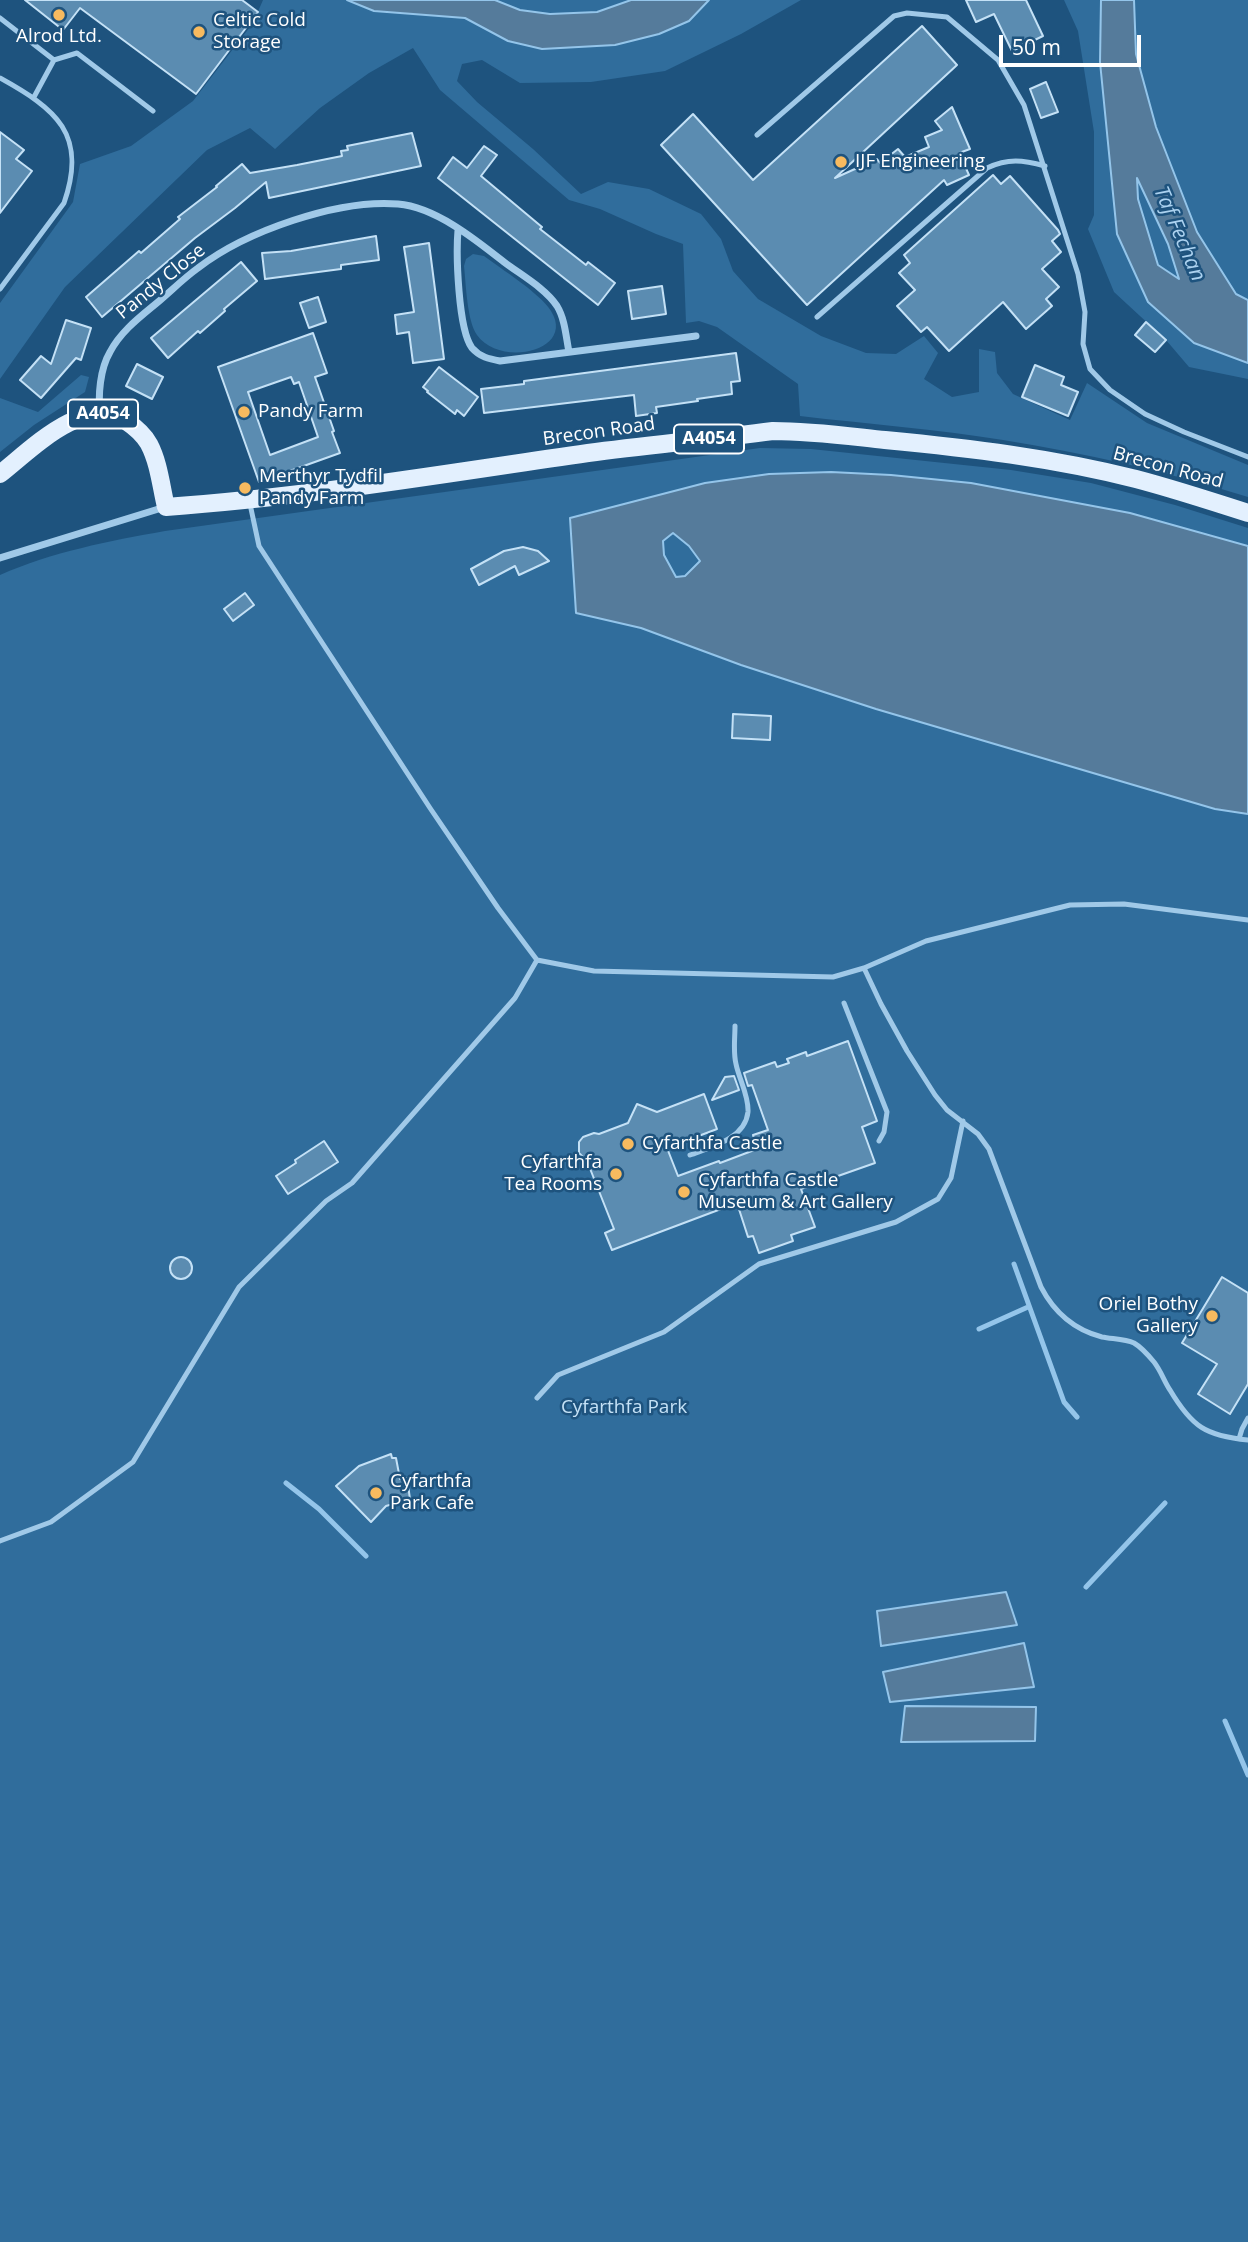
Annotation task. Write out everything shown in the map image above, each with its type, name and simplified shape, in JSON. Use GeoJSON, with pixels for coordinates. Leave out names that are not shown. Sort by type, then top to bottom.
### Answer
{"type":"FeatureCollection","features":[{"type":"Feature","properties":{"kind":"main road","name":"A4054"},"geometry":{"type":"LineString","coordinates":[[0,474],[57,428],[77,418],[114,414],[134,426],[148,442],[156,463],[166,507]]}},
{"type":"Feature","properties":{"kind":"main road","name":"Brecon Road"},"geometry":{"type":"LineString","coordinates":[[166,507],[250,501],[590,453],[774,431],[800,431],[942,445],[1067,464],[1136,479],[1248,513]]}},
{"type":"Feature","properties":{"kind":"street","name":"Pandy Close"},"geometry":{"type":"LineString","coordinates":[[101,415],[101,379],[109,353],[125,331],[200,266],[239,243],[278,226],[319,212],[364,204],[398,204],[426,210],[483,245],[547,294],[558,307],[569,352]]}},
{"type":"Feature","properties":{"kind":"street"},"geometry":{"type":"LineString","coordinates":[[458,230],[456,260],[466,336],[473,348],[485,359],[500,361],[696,336]]}},
{"type":"Feature","properties":{"kind":"street","name":"Brecon Road"},"geometry":{"type":"LineString","coordinates":[[0,558],[166,507]]}},
{"type":"Feature","properties":{"kind":"lane"},"geometry":{"type":"LineString","coordinates":[[757,135],[894,16],[907,13],[947,17],[998,60],[1024,105],[1078,274],[1085,312],[1083,344],[1090,369],[1110,390],[1145,414],[1248,457]]}},
{"type":"Feature","properties":{"kind":"lane"},"geometry":{"type":"LineString","coordinates":[[0,18],[54,60]]}},
{"type":"Feature","properties":{"kind":"lane"},"geometry":{"type":"LineString","coordinates":[[34,97],[54,60],[77,53],[153,111]]}},
{"type":"Feature","properties":{"kind":"lane"},"geometry":{"type":"LineString","coordinates":[[0,78],[34,97],[53,114],[68,134],[71,152],[69,189],[64,204],[0,289]]}},
{"type":"Feature","properties":{"kind":"lane"},"geometry":{"type":"LineString","coordinates":[[817,317],[986,168],[1001,161],[1021,160],[1045,166]]}},
{"type":"Feature","properties":{"kind":"lane"},"geometry":{"type":"LineString","coordinates":[[250,501],[260,546],[430,808],[537,960],[594,971],[833,977],[864,968],[926,941],[1070,905],[1124,904],[1248,920]]}},
{"type":"Feature","properties":{"kind":"lane"},"geometry":{"type":"LineString","coordinates":[[0,1541],[51,1522],[133,1462],[239,1287],[326,1201],[352,1183],[515,998],[537,960]]}},
{"type":"Feature","properties":{"kind":"lane"},"geometry":{"type":"LineString","coordinates":[[864,968],[881,1004],[935,1096],[947,1110],[978,1134],[989,1149],[1036,1276],[1048,1300],[1070,1323],[1104,1337],[1135,1344],[1161,1371],[1170,1390],[1193,1421],[1208,1433],[1248,1440]]}},
{"type":"Feature","properties":{"kind":"lane"},"geometry":{"type":"LineString","coordinates":[[844,1003],[887,1112],[884,1132],[879,1141]]}},
{"type":"Feature","properties":{"kind":"lane"},"geometry":{"type":"LineString","coordinates":[[690,1155],[723,1142],[740,1130],[748,1112],[735,1061],[734,1026]]}},
{"type":"Feature","properties":{"kind":"lane"},"geometry":{"type":"LineString","coordinates":[[537,1398],[558,1375],[664,1332],[759,1264],[896,1222],[938,1199],[951,1178],[963,1121]]}},
{"type":"Feature","properties":{"kind":"lane"},"geometry":{"type":"LineString","coordinates":[[1239,1439],[1248,1418]]}},
{"type":"Feature","properties":{"kind":"green space"},"geometry":{"type":"Polygon","coordinates":[[[263,0],[347,0],[374,11],[465,18],[508,41],[689,21],[709,0],[801,0],[741,34],[665,71],[591,82],[520,83],[482,60],[462,64],[457,81],[581,194],[608,182],[649,189],[701,214],[721,239],[733,271],[758,299],[821,336],[866,353],[896,354],[924,336],[938,353],[924,379],[952,397],[979,392],[979,349],[995,352],[997,373],[1013,394],[1070,420],[1087,383],[1147,423],[1248,465],[1248,497],[1157,471],[1034,445],[800,416],[798,384],[717,327],[699,321],[686,323],[683,244],[600,209],[569,200],[440,90],[413,48],[369,73],[320,108],[275,149],[250,128],[207,150],[65,287],[0,379],[0,303],[73,202],[80,164],[131,146],[193,101],[253,23],[263,0]]]}},
{"type":"Feature","properties":{"kind":"green space"},"geometry":{"type":"Polygon","coordinates":[[[495,0],[631,0],[597,12],[550,14],[520,10],[495,0]]]}},
{"type":"Feature","properties":{"kind":"green space"},"geometry":{"type":"Polygon","coordinates":[[[1064,0],[1101,0],[1100,62],[1117,234],[1194,343],[1248,363],[1248,379],[1189,367],[1166,340],[1114,292],[1088,229],[1094,215],[1094,132],[1078,31],[1064,0]]]}},
{"type":"Feature","properties":{"kind":"green space"},"geometry":{"type":"Polygon","coordinates":[[[1134,0],[1248,0],[1248,300],[1236,294],[1197,232],[1156,127],[1136,54],[1134,0]]]}},
{"type":"Feature","properties":{"kind":"green space"},"geometry":{"type":"Polygon","coordinates":[[[1137,176],[1168,244],[1180,279],[1158,265],[1138,199],[1137,176]]]}},
{"type":"Feature","properties":{"kind":"green space"},"geometry":{"type":"Polygon","coordinates":[[[473,254],[484,256],[546,304],[556,325],[553,336],[545,345],[532,350],[502,351],[488,345],[477,335],[469,312],[464,266],[466,259],[473,254]]]}},
{"type":"Feature","properties":{"kind":"green space"},"geometry":{"type":"Polygon","coordinates":[[[81,375],[89,377],[85,392],[34,425],[0,452],[0,398],[38,412],[81,375]]]}},
{"type":"Feature","properties":{"kind":"green space","name":"Cyfarthfa Park"},"geometry":{"type":"Polygon","coordinates":[[[760,448],[811,449],[1011,470],[1091,483],[1248,528],[1248,2242],[0,2242],[0,575],[60,554],[165,531],[760,448]]]}},
{"type":"Feature","properties":{"kind":"water"},"geometry":{"type":"Polygon","coordinates":[[[347,0],[495,0],[520,10],[550,14],[597,12],[631,0],[709,0],[689,21],[659,34],[615,45],[542,49],[508,41],[465,18],[374,11],[347,0]]]}},
{"type":"Feature","properties":{"kind":"water","name":"Taf Fechan"},"geometry":{"type":"Polygon","coordinates":[[[1101,0],[1134,0],[1136,54],[1156,127],[1197,232],[1236,294],[1248,300],[1248,363],[1194,343],[1148,302],[1117,234],[1100,62],[1101,0]],[[1137,178],[1138,199],[1158,265],[1179,279],[1168,244],[1137,178]]]}},
{"type":"Feature","properties":{"kind":"water"},"geometry":{"type":"Polygon","coordinates":[[[831,472],[971,483],[1130,513],[1248,546],[1248,814],[1215,809],[876,709],[741,665],[641,628],[576,613],[570,518],[705,483],[769,474],[831,472]],[[673,533],[663,541],[664,555],[676,577],[685,576],[700,561],[689,546],[673,533]]]}},
{"type":"Feature","properties":{"kind":"water"},"geometry":{"type":"Polygon","coordinates":[[[1006,1592],[1017,1625],[881,1646],[877,1611],[1006,1592]]]}},
{"type":"Feature","properties":{"kind":"water"},"geometry":{"type":"Polygon","coordinates":[[[1024,1643],[1034,1687],[890,1702],[883,1672],[1024,1643]]]}},
{"type":"Feature","properties":{"kind":"water"},"geometry":{"type":"Polygon","coordinates":[[[905,1706],[1036,1707],[1035,1741],[901,1742],[905,1706]]]}},
{"type":"Feature","properties":{"kind":"building","name":"Celtic Cold Storage"},"geometry":{"type":"Polygon","coordinates":[[[25,0],[242,0],[258,12],[196,94],[80,8],[63,30],[25,0]]]}},
{"type":"Feature","properties":{"kind":"building"},"geometry":{"type":"Polygon","coordinates":[[[966,0],[1026,0],[1043,36],[1012,51],[994,14],[976,22],[966,0]]]}},
{"type":"Feature","properties":{"kind":"building","name":"IJF Engineering"},"geometry":{"type":"Polygon","coordinates":[[[922,26],[957,65],[835,178],[877,159],[880,163],[898,149],[905,157],[929,147],[925,137],[942,130],[935,121],[952,107],[970,149],[959,153],[969,175],[947,185],[944,180],[807,305],[661,145],[693,114],[753,180],[922,26]]]}},
{"type":"Feature","properties":{"kind":"building"},"geometry":{"type":"Polygon","coordinates":[[[1046,82],[1058,112],[1041,118],[1030,89],[1046,82]]]}},
{"type":"Feature","properties":{"kind":"building"},"geometry":{"type":"Polygon","coordinates":[[[0,132],[24,150],[16,159],[32,171],[0,213],[0,132]]]}},
{"type":"Feature","properties":{"kind":"building"},"geometry":{"type":"Polygon","coordinates":[[[412,133],[421,166],[269,198],[266,182],[102,317],[86,297],[139,251],[141,253],[180,219],[178,217],[242,164],[250,173],[297,165],[342,156],[341,151],[348,150],[347,146],[412,133]]]}},
{"type":"Feature","properties":{"kind":"building"},"geometry":{"type":"Polygon","coordinates":[[[484,146],[497,155],[481,176],[542,227],[540,229],[586,265],[588,262],[615,283],[598,305],[438,178],[453,157],[467,168],[484,146]]]}},
{"type":"Feature","properties":{"kind":"building"},"geometry":{"type":"Polygon","coordinates":[[[993,175],[1001,184],[1010,176],[1058,230],[1060,234],[1052,241],[1061,252],[1042,269],[1059,287],[1046,299],[1052,306],[1026,329],[1003,302],[949,351],[927,327],[921,332],[897,306],[915,290],[899,273],[910,263],[904,255],[993,175]]]}},
{"type":"Feature","properties":{"kind":"building"},"geometry":{"type":"Polygon","coordinates":[[[376,236],[379,260],[341,265],[341,269],[265,279],[262,253],[291,251],[376,236]]]}},
{"type":"Feature","properties":{"kind":"building"},"geometry":{"type":"Polygon","coordinates":[[[429,243],[444,359],[413,363],[409,332],[397,334],[395,315],[414,312],[404,247],[429,243]]]}},
{"type":"Feature","properties":{"kind":"building"},"geometry":{"type":"Polygon","coordinates":[[[241,262],[257,281],[168,358],[151,338],[241,262]]]}},
{"type":"Feature","properties":{"kind":"building"},"geometry":{"type":"Polygon","coordinates":[[[662,286],[666,314],[632,319],[628,291],[662,286]]]}},
{"type":"Feature","properties":{"kind":"building"},"geometry":{"type":"Polygon","coordinates":[[[318,297],[326,322],[309,328],[300,303],[318,297]]]}},
{"type":"Feature","properties":{"kind":"building"},"geometry":{"type":"Polygon","coordinates":[[[66,320],[91,328],[81,360],[76,358],[41,398],[20,380],[41,356],[51,364],[66,320]]]}},
{"type":"Feature","properties":{"kind":"building"},"geometry":{"type":"Polygon","coordinates":[[[1146,322],[1166,340],[1155,352],[1135,335],[1146,322]]]}},
{"type":"Feature","properties":{"kind":"building","name":"Pandy Farm"},"geometry":{"type":"Polygon","coordinates":[[[313,333],[327,373],[315,377],[340,453],[259,482],[218,367],[313,333]],[[291,377],[248,392],[270,455],[318,437],[299,382],[294,384],[291,377]]]}},
{"type":"Feature","properties":{"kind":"building"},"geometry":{"type":"Polygon","coordinates":[[[736,353],[740,381],[731,382],[732,394],[656,407],[657,413],[636,416],[634,395],[484,413],[481,389],[736,353]]]}},
{"type":"Feature","properties":{"kind":"building"},"geometry":{"type":"Polygon","coordinates":[[[137,364],[163,377],[152,399],[126,386],[137,364]]]}},
{"type":"Feature","properties":{"kind":"building"},"geometry":{"type":"Polygon","coordinates":[[[1035,365],[1064,377],[1061,385],[1078,392],[1068,416],[1022,397],[1035,365]]]}},
{"type":"Feature","properties":{"kind":"building"},"geometry":{"type":"Polygon","coordinates":[[[439,367],[478,397],[464,416],[457,410],[455,414],[423,387],[439,367]]]}},
{"type":"Feature","properties":{"kind":"building"},"geometry":{"type":"Polygon","coordinates":[[[523,547],[538,551],[549,561],[519,575],[515,566],[479,585],[471,569],[504,551],[523,547]]]}},
{"type":"Feature","properties":{"kind":"building"},"geometry":{"type":"Polygon","coordinates":[[[245,593],[254,605],[233,621],[224,609],[245,593]]]}},
{"type":"Feature","properties":{"kind":"building"},"geometry":{"type":"Polygon","coordinates":[[[733,714],[771,716],[770,740],[732,738],[733,714]]]}},
{"type":"Feature","properties":{"kind":"building","name":"Cyfarthfa Castle"},"geometry":{"type":"Polygon","coordinates":[[[848,1041],[877,1121],[862,1127],[875,1163],[801,1189],[815,1227],[791,1235],[793,1241],[759,1253],[753,1236],[748,1237],[737,1203],[612,1250],[605,1233],[614,1229],[587,1161],[579,1153],[579,1142],[583,1137],[628,1123],[637,1104],[657,1112],[704,1094],[717,1129],[667,1148],[678,1176],[719,1161],[720,1163],[757,1149],[753,1135],[768,1130],[752,1085],[748,1086],[744,1073],[775,1062],[777,1067],[789,1063],[787,1059],[806,1052],[807,1056],[848,1041]]]}},
{"type":"Feature","properties":{"kind":"building","name":"Cyfarthfa Castle"},"geometry":{"type":"Polygon","coordinates":[[[734,1076],[739,1090],[712,1100],[725,1077],[734,1076]]]}},
{"type":"Feature","properties":{"kind":"building"},"geometry":{"type":"Polygon","coordinates":[[[324,1141],[338,1162],[288,1194],[276,1176],[324,1141]]]}},
{"type":"Feature","properties":{"kind":"building"},"geometry":{"type":"Polygon","coordinates":[[[181,1257],[189,1260],[192,1268],[189,1276],[181,1279],[173,1276],[170,1268],[173,1260],[181,1257]]]}},
{"type":"Feature","properties":{"kind":"building"},"geometry":{"type":"Polygon","coordinates":[[[1222,1277],[1248,1293],[1248,1384],[1230,1414],[1198,1394],[1217,1364],[1182,1343],[1222,1277]]]}},
{"type":"Feature","properties":{"kind":"building","name":"Cyfarthfa Park Cafe"},"geometry":{"type":"Polygon","coordinates":[[[391,1454],[392,1458],[396,1458],[400,1479],[407,1478],[410,1499],[386,1506],[371,1522],[336,1486],[359,1466],[391,1454]]]}},
{"type":"Feature","properties":{"kind":"waterway"},"geometry":{"type":"LineString","coordinates":[[1014,1264],[1064,1402],[1077,1417]]}},
{"type":"Feature","properties":{"kind":"waterway"},"geometry":{"type":"LineString","coordinates":[[979,1329],[1028,1307]]}},
{"type":"Feature","properties":{"kind":"waterway"},"geometry":{"type":"LineString","coordinates":[[286,1483],[319,1509],[366,1556]]}},
{"type":"Feature","properties":{"kind":"waterway"},"geometry":{"type":"LineString","coordinates":[[1086,1587],[1165,1503]]}},
{"type":"Feature","properties":{"kind":"waterway"},"geometry":{"type":"LineString","coordinates":[[1225,1721],[1248,1775]]}},
{"type":"Feature","properties":{"kind":"place","name":"Alrod Ltd."},"geometry":{"type":"Point","coordinates":[59,15]}},
{"type":"Feature","properties":{"kind":"place","name":"Celtic Cold Storage"},"geometry":{"type":"Point","coordinates":[199,32]}},
{"type":"Feature","properties":{"kind":"place","name":"IJF Engineering"},"geometry":{"type":"Point","coordinates":[841,162]}},
{"type":"Feature","properties":{"kind":"place","name":"Pandy Farm"},"geometry":{"type":"Point","coordinates":[244,412]}},
{"type":"Feature","properties":{"kind":"place","name":"Merthyr Tydfil Pandy Farm"},"geometry":{"type":"Point","coordinates":[245,488]}},
{"type":"Feature","properties":{"kind":"place","name":"Cyfarthfa Castle"},"geometry":{"type":"Point","coordinates":[628,1144]}},
{"type":"Feature","properties":{"kind":"place","name":"Cyfarthfa Tea Rooms"},"geometry":{"type":"Point","coordinates":[616,1174]}},
{"type":"Feature","properties":{"kind":"place","name":"Cyfarthfa Castle Museum & Art Gallery"},"geometry":{"type":"Point","coordinates":[684,1192]}},
{"type":"Feature","properties":{"kind":"place","name":"Oriel Bothy Gallery"},"geometry":{"type":"Point","coordinates":[1212,1316]}},
{"type":"Feature","properties":{"kind":"place","name":"Cyfarthfa Park Cafe"},"geometry":{"type":"Point","coordinates":[376,1493]}}]}
